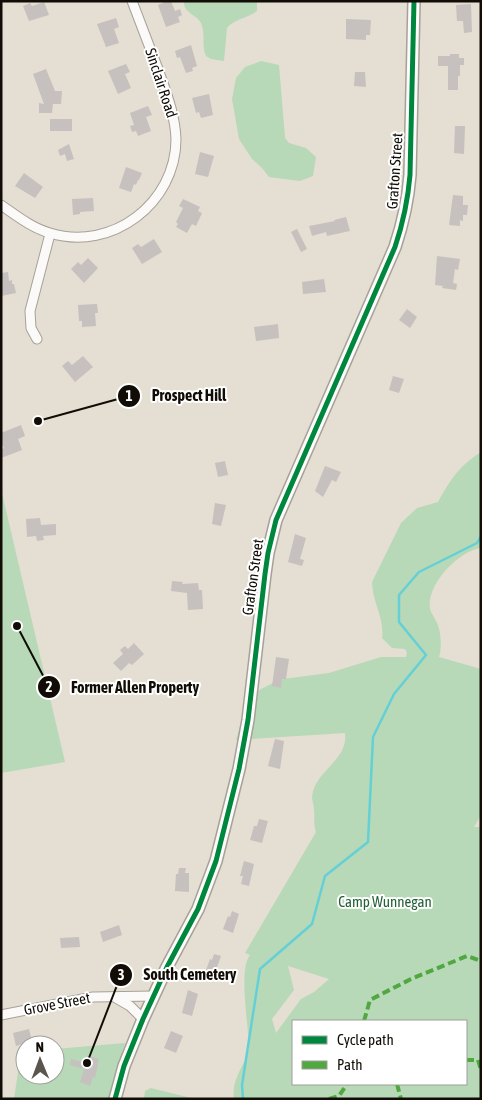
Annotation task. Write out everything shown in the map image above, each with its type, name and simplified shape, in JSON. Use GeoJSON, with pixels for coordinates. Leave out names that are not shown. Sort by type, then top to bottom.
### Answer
{"type":"FeatureCollection","features":[{"type":"Feature","properties":{"kind":"street","name":"Sinclair Road"},"geometry":{"type":"LineString","coordinates":[[1,205],[30,225],[50,234],[83,237],[104,234],[124,226],[150,206],[162,189],[170,172],[175,148],[173,116],[132,1]]}},
{"type":"Feature","properties":{"kind":"street","name":"Grafton Street"},"geometry":{"type":"LineString","coordinates":[[115,1099],[124,1066],[143,1019],[203,897],[226,825],[248,720],[266,567],[276,522],[402,229],[408,201],[410,175],[414,1]]}},
{"type":"Feature","properties":{"kind":"street"},"geometry":{"type":"LineString","coordinates":[[37,339],[31,328],[30,311],[50,234]]}},
{"type":"Feature","properties":{"kind":"street","name":"Grove Street"},"geometry":{"type":"LineString","coordinates":[[1,1015],[83,998],[154,996]]}},
{"type":"Feature","properties":{"kind":"street"},"geometry":{"type":"LineString","coordinates":[[114,997],[130,1006],[143,1019]]}},
{"type":"Feature","properties":{"kind":"green space"},"geometry":{"type":"Polygon","coordinates":[[[184,1],[257,1],[257,11],[227,28],[224,61],[211,59],[206,56],[201,23],[188,11],[184,1]]]}},
{"type":"Feature","properties":{"kind":"green space"},"geometry":{"type":"Polygon","coordinates":[[[261,61],[279,65],[285,138],[289,143],[306,148],[316,157],[313,176],[300,181],[269,177],[252,159],[239,139],[232,99],[236,78],[245,67],[261,61]]]}},
{"type":"Feature","properties":{"kind":"green space","name":"Camp Wunnegan"},"geometry":{"type":"Polygon","coordinates":[[[481,452],[481,548],[463,555],[445,571],[433,590],[430,609],[439,630],[441,644],[439,657],[481,669],[481,815],[474,827],[481,827],[481,1099],[234,1099],[234,1085],[249,1049],[244,986],[247,962],[250,955],[245,953],[316,832],[312,797],[314,788],[342,751],[345,742],[345,733],[236,740],[248,699],[261,689],[283,679],[329,673],[381,657],[406,657],[405,649],[392,648],[382,638],[382,624],[372,582],[401,523],[417,508],[438,502],[456,474],[466,463],[481,452]],[[288,966],[294,990],[272,1019],[276,1033],[301,999],[314,992],[329,979],[288,966]]]}},
{"type":"Feature","properties":{"kind":"green space"},"geometry":{"type":"Polygon","coordinates":[[[1,489],[65,762],[1,773],[1,489]]]}},
{"type":"Feature","properties":{"kind":"green space"},"geometry":{"type":"Polygon","coordinates":[[[125,1043],[109,1099],[14,1099],[16,1085],[65,1085],[65,1048],[125,1043]]]}},
{"type":"Feature","properties":{"kind":"green space"},"geometry":{"type":"Polygon","coordinates":[[[151,1088],[195,1099],[144,1099],[145,1091],[151,1088]]]}},
{"type":"Feature","properties":{"kind":"building"},"geometry":{"type":"Polygon","coordinates":[[[171,1],[175,11],[180,9],[182,15],[178,17],[180,22],[166,27],[158,5],[171,1]]]}},
{"type":"Feature","properties":{"kind":"building"},"geometry":{"type":"Polygon","coordinates":[[[44,2],[49,15],[29,21],[23,6],[30,3],[32,6],[44,2]]]}},
{"type":"Feature","properties":{"kind":"building"},"geometry":{"type":"Polygon","coordinates":[[[471,4],[472,32],[464,33],[463,21],[457,21],[456,5],[471,4]]]}},
{"type":"Feature","properties":{"kind":"building"},"geometry":{"type":"Polygon","coordinates":[[[116,18],[119,27],[114,29],[119,43],[106,47],[97,24],[116,18]]]}},
{"type":"Feature","properties":{"kind":"building"},"geometry":{"type":"Polygon","coordinates":[[[346,19],[371,20],[370,35],[366,35],[366,40],[346,39],[346,19]]]}},
{"type":"Feature","properties":{"kind":"building"},"geometry":{"type":"Polygon","coordinates":[[[191,45],[197,66],[192,68],[193,71],[186,73],[180,57],[177,58],[175,51],[191,45]]]}},
{"type":"Feature","properties":{"kind":"building"},"geometry":{"type":"Polygon","coordinates":[[[450,54],[459,54],[459,58],[464,58],[464,65],[460,65],[458,90],[448,90],[448,66],[438,66],[438,56],[450,56],[450,54]]]}},
{"type":"Feature","properties":{"kind":"building"},"geometry":{"type":"Polygon","coordinates":[[[126,64],[130,72],[125,74],[131,88],[118,94],[108,71],[126,64]]]}},
{"type":"Feature","properties":{"kind":"building"},"geometry":{"type":"Polygon","coordinates":[[[46,69],[55,91],[62,91],[61,104],[53,104],[52,113],[39,113],[39,103],[44,104],[33,74],[46,69]]]}},
{"type":"Feature","properties":{"kind":"building"},"geometry":{"type":"Polygon","coordinates":[[[355,72],[365,72],[366,87],[354,86],[355,72]]]}},
{"type":"Feature","properties":{"kind":"building"},"geometry":{"type":"Polygon","coordinates":[[[209,94],[213,115],[201,118],[199,112],[196,113],[192,98],[209,94]]]}},
{"type":"Feature","properties":{"kind":"building"},"geometry":{"type":"Polygon","coordinates":[[[148,106],[152,115],[146,117],[151,131],[138,136],[136,131],[132,132],[130,126],[134,125],[130,113],[148,106]]]}},
{"type":"Feature","properties":{"kind":"building"},"geometry":{"type":"Polygon","coordinates":[[[50,119],[72,119],[72,131],[50,131],[50,119]]]}},
{"type":"Feature","properties":{"kind":"building"},"geometry":{"type":"Polygon","coordinates":[[[455,126],[465,126],[464,154],[454,153],[455,126]]]}},
{"type":"Feature","properties":{"kind":"building"},"geometry":{"type":"Polygon","coordinates":[[[69,144],[74,159],[67,161],[65,154],[60,156],[58,150],[69,144]]]}},
{"type":"Feature","properties":{"kind":"building"},"geometry":{"type":"Polygon","coordinates":[[[200,152],[214,156],[208,177],[195,174],[200,152]]]}},
{"type":"Feature","properties":{"kind":"building"},"geometry":{"type":"Polygon","coordinates":[[[126,167],[142,173],[131,192],[119,188],[126,167]]]}},
{"type":"Feature","properties":{"kind":"building"},"geometry":{"type":"Polygon","coordinates":[[[24,173],[43,187],[35,198],[15,186],[24,173]]]}},
{"type":"Feature","properties":{"kind":"building"},"geometry":{"type":"Polygon","coordinates":[[[453,195],[463,196],[463,205],[468,205],[467,215],[463,215],[463,221],[460,220],[460,226],[449,225],[453,195]]]}},
{"type":"Feature","properties":{"kind":"building"},"geometry":{"type":"Polygon","coordinates":[[[93,198],[94,211],[80,212],[80,214],[73,215],[72,199],[93,198]]]}},
{"type":"Feature","properties":{"kind":"building"},"geometry":{"type":"Polygon","coordinates":[[[183,199],[200,207],[198,211],[202,213],[196,226],[192,224],[187,233],[176,227],[178,224],[176,222],[183,208],[179,206],[183,199]]]}},
{"type":"Feature","properties":{"kind":"building"},"geometry":{"type":"Polygon","coordinates":[[[346,217],[350,231],[327,236],[326,232],[312,236],[309,226],[346,217]]]}},
{"type":"Feature","properties":{"kind":"building"},"geometry":{"type":"Polygon","coordinates":[[[297,229],[307,249],[301,252],[291,232],[297,229]]]}},
{"type":"Feature","properties":{"kind":"building"},"geometry":{"type":"Polygon","coordinates":[[[154,239],[162,252],[142,264],[132,248],[138,244],[141,247],[154,239]]]}},
{"type":"Feature","properties":{"kind":"building"},"geometry":{"type":"Polygon","coordinates":[[[437,256],[460,259],[458,270],[455,269],[453,283],[457,284],[456,290],[435,285],[437,256]]]}},
{"type":"Feature","properties":{"kind":"building"},"geometry":{"type":"Polygon","coordinates":[[[88,258],[98,268],[84,283],[71,269],[78,262],[81,265],[88,258]]]}},
{"type":"Feature","properties":{"kind":"building"},"geometry":{"type":"Polygon","coordinates":[[[8,272],[9,281],[12,280],[16,293],[1,296],[1,273],[8,272]]]}},
{"type":"Feature","properties":{"kind":"building"},"geometry":{"type":"Polygon","coordinates":[[[324,279],[326,292],[303,294],[302,282],[324,279]]]}},
{"type":"Feature","properties":{"kind":"building"},"geometry":{"type":"Polygon","coordinates":[[[97,304],[98,313],[95,313],[96,326],[82,327],[82,321],[79,321],[78,305],[97,304]]]}},
{"type":"Feature","properties":{"kind":"building"},"geometry":{"type":"Polygon","coordinates":[[[407,309],[417,317],[410,328],[399,320],[407,309]]]}},
{"type":"Feature","properties":{"kind":"building"},"geometry":{"type":"Polygon","coordinates":[[[278,324],[279,338],[256,341],[254,327],[278,324]]]}},
{"type":"Feature","properties":{"kind":"building"},"geometry":{"type":"Polygon","coordinates":[[[83,356],[93,367],[75,382],[62,366],[68,361],[72,365],[83,356]]]}},
{"type":"Feature","properties":{"kind":"building"},"geometry":{"type":"Polygon","coordinates":[[[393,376],[404,379],[399,393],[389,390],[393,376]]]}},
{"type":"Feature","properties":{"kind":"building"},"geometry":{"type":"Polygon","coordinates":[[[21,425],[25,436],[18,439],[22,450],[1,458],[1,449],[4,448],[1,442],[1,433],[21,425]]]}},
{"type":"Feature","properties":{"kind":"building"},"geometry":{"type":"Polygon","coordinates":[[[225,461],[228,475],[218,477],[215,463],[225,461]]]}},
{"type":"Feature","properties":{"kind":"building"},"geometry":{"type":"Polygon","coordinates":[[[325,466],[341,472],[336,482],[332,480],[323,497],[315,491],[325,466]]]}},
{"type":"Feature","properties":{"kind":"building"},"geometry":{"type":"Polygon","coordinates":[[[215,503],[226,505],[221,526],[212,524],[215,503]]]}},
{"type":"Feature","properties":{"kind":"building"},"geometry":{"type":"Polygon","coordinates":[[[40,518],[41,525],[56,524],[56,535],[43,536],[44,540],[37,541],[36,536],[27,537],[26,519],[40,518]]]}},
{"type":"Feature","properties":{"kind":"building"},"geometry":{"type":"Polygon","coordinates":[[[295,534],[306,538],[300,559],[304,560],[302,566],[288,562],[295,534]]]}},
{"type":"Feature","properties":{"kind":"building"},"geometry":{"type":"Polygon","coordinates":[[[172,581],[183,582],[182,584],[198,583],[199,590],[202,590],[203,609],[188,610],[187,593],[171,591],[172,581]]]}},
{"type":"Feature","properties":{"kind":"building"},"geometry":{"type":"Polygon","coordinates":[[[134,643],[144,654],[132,665],[129,663],[121,671],[113,663],[123,654],[120,650],[125,646],[128,649],[134,643]]]}},
{"type":"Feature","properties":{"kind":"building"},"geometry":{"type":"Polygon","coordinates":[[[276,657],[289,659],[286,679],[282,679],[281,688],[272,686],[276,657]]]}},
{"type":"Feature","properties":{"kind":"building"},"geometry":{"type":"Polygon","coordinates":[[[275,739],[284,741],[280,769],[268,766],[275,739]]]}},
{"type":"Feature","properties":{"kind":"building"},"geometry":{"type":"Polygon","coordinates":[[[259,819],[268,821],[262,843],[250,840],[254,826],[257,826],[259,819]]]}},
{"type":"Feature","properties":{"kind":"building"},"geometry":{"type":"Polygon","coordinates":[[[244,861],[254,864],[249,886],[241,884],[243,876],[240,876],[244,861]]]}},
{"type":"Feature","properties":{"kind":"building"},"geometry":{"type":"Polygon","coordinates":[[[179,868],[186,868],[185,873],[189,873],[189,892],[175,891],[176,874],[178,874],[179,868]]]}},
{"type":"Feature","properties":{"kind":"building"},"geometry":{"type":"Polygon","coordinates":[[[232,911],[239,914],[233,933],[223,929],[232,911]]]}},
{"type":"Feature","properties":{"kind":"building"},"geometry":{"type":"Polygon","coordinates":[[[119,925],[122,935],[103,942],[100,932],[119,925]]]}},
{"type":"Feature","properties":{"kind":"building"},"geometry":{"type":"Polygon","coordinates":[[[79,937],[80,947],[61,948],[60,938],[79,937]]]}},
{"type":"Feature","properties":{"kind":"building"},"geometry":{"type":"Polygon","coordinates":[[[214,954],[221,956],[214,976],[205,973],[214,954]]]}},
{"type":"Feature","properties":{"kind":"building"},"geometry":{"type":"Polygon","coordinates":[[[188,990],[198,994],[192,1016],[182,1013],[188,990]]]}},
{"type":"Feature","properties":{"kind":"building"},"geometry":{"type":"Polygon","coordinates":[[[29,1029],[30,1035],[15,1035],[15,1042],[13,1033],[29,1029]]]}},
{"type":"Feature","properties":{"kind":"building"},"geometry":{"type":"Polygon","coordinates":[[[171,1031],[183,1036],[176,1053],[164,1048],[171,1031]]]}},
{"type":"Feature","properties":{"kind":"building"},"geometry":{"type":"Polygon","coordinates":[[[89,1056],[99,1059],[95,1078],[93,1077],[90,1086],[80,1082],[84,1069],[70,1065],[71,1059],[86,1063],[89,1056]]]}},
{"type":"Feature","properties":{"kind":"waterway"},"geometry":{"type":"LineString","coordinates":[[243,1099],[242,1085],[260,969],[312,924],[325,876],[368,842],[373,737],[394,694],[426,655],[399,622],[399,595],[419,572],[477,543],[481,536]]}},
{"type":"Feature","properties":{"kind":"marked path"},"geometry":{"type":"LineString","coordinates":[[364,1020],[370,1000],[411,979],[467,956],[481,961]]}},
{"type":"Feature","properties":{"kind":"marked path"},"geometry":{"type":"LineString","coordinates":[[467,1060],[478,1060],[481,1070]]}},
{"type":"Feature","properties":{"kind":"marked path"},"geometry":{"type":"LineString","coordinates":[[329,1099],[339,1096],[346,1085]]}},
{"type":"Feature","properties":{"kind":"marked path"},"geometry":{"type":"LineString","coordinates":[[397,1085],[401,1099]]}},
{"type":"Feature","properties":{"kind":"cycle path"},"geometry":{"type":"LineString","coordinates":[[115,1099],[124,1066],[143,1019],[167,967],[198,909],[216,861],[239,769],[248,720],[265,574],[276,520],[395,247],[400,229],[410,175],[414,1]]}},
{"type":"Feature","properties":{"kind":"place","name":"Prospect Hill"},"geometry":{"type":"Point","coordinates":[38,421]}},
{"type":"Feature","properties":{"kind":"place","name":"Former Allen Property"},"geometry":{"type":"Point","coordinates":[17,626]}},
{"type":"Feature","properties":{"kind":"place","name":"South Cemetery"},"geometry":{"type":"Point","coordinates":[87,1063]}}]}
